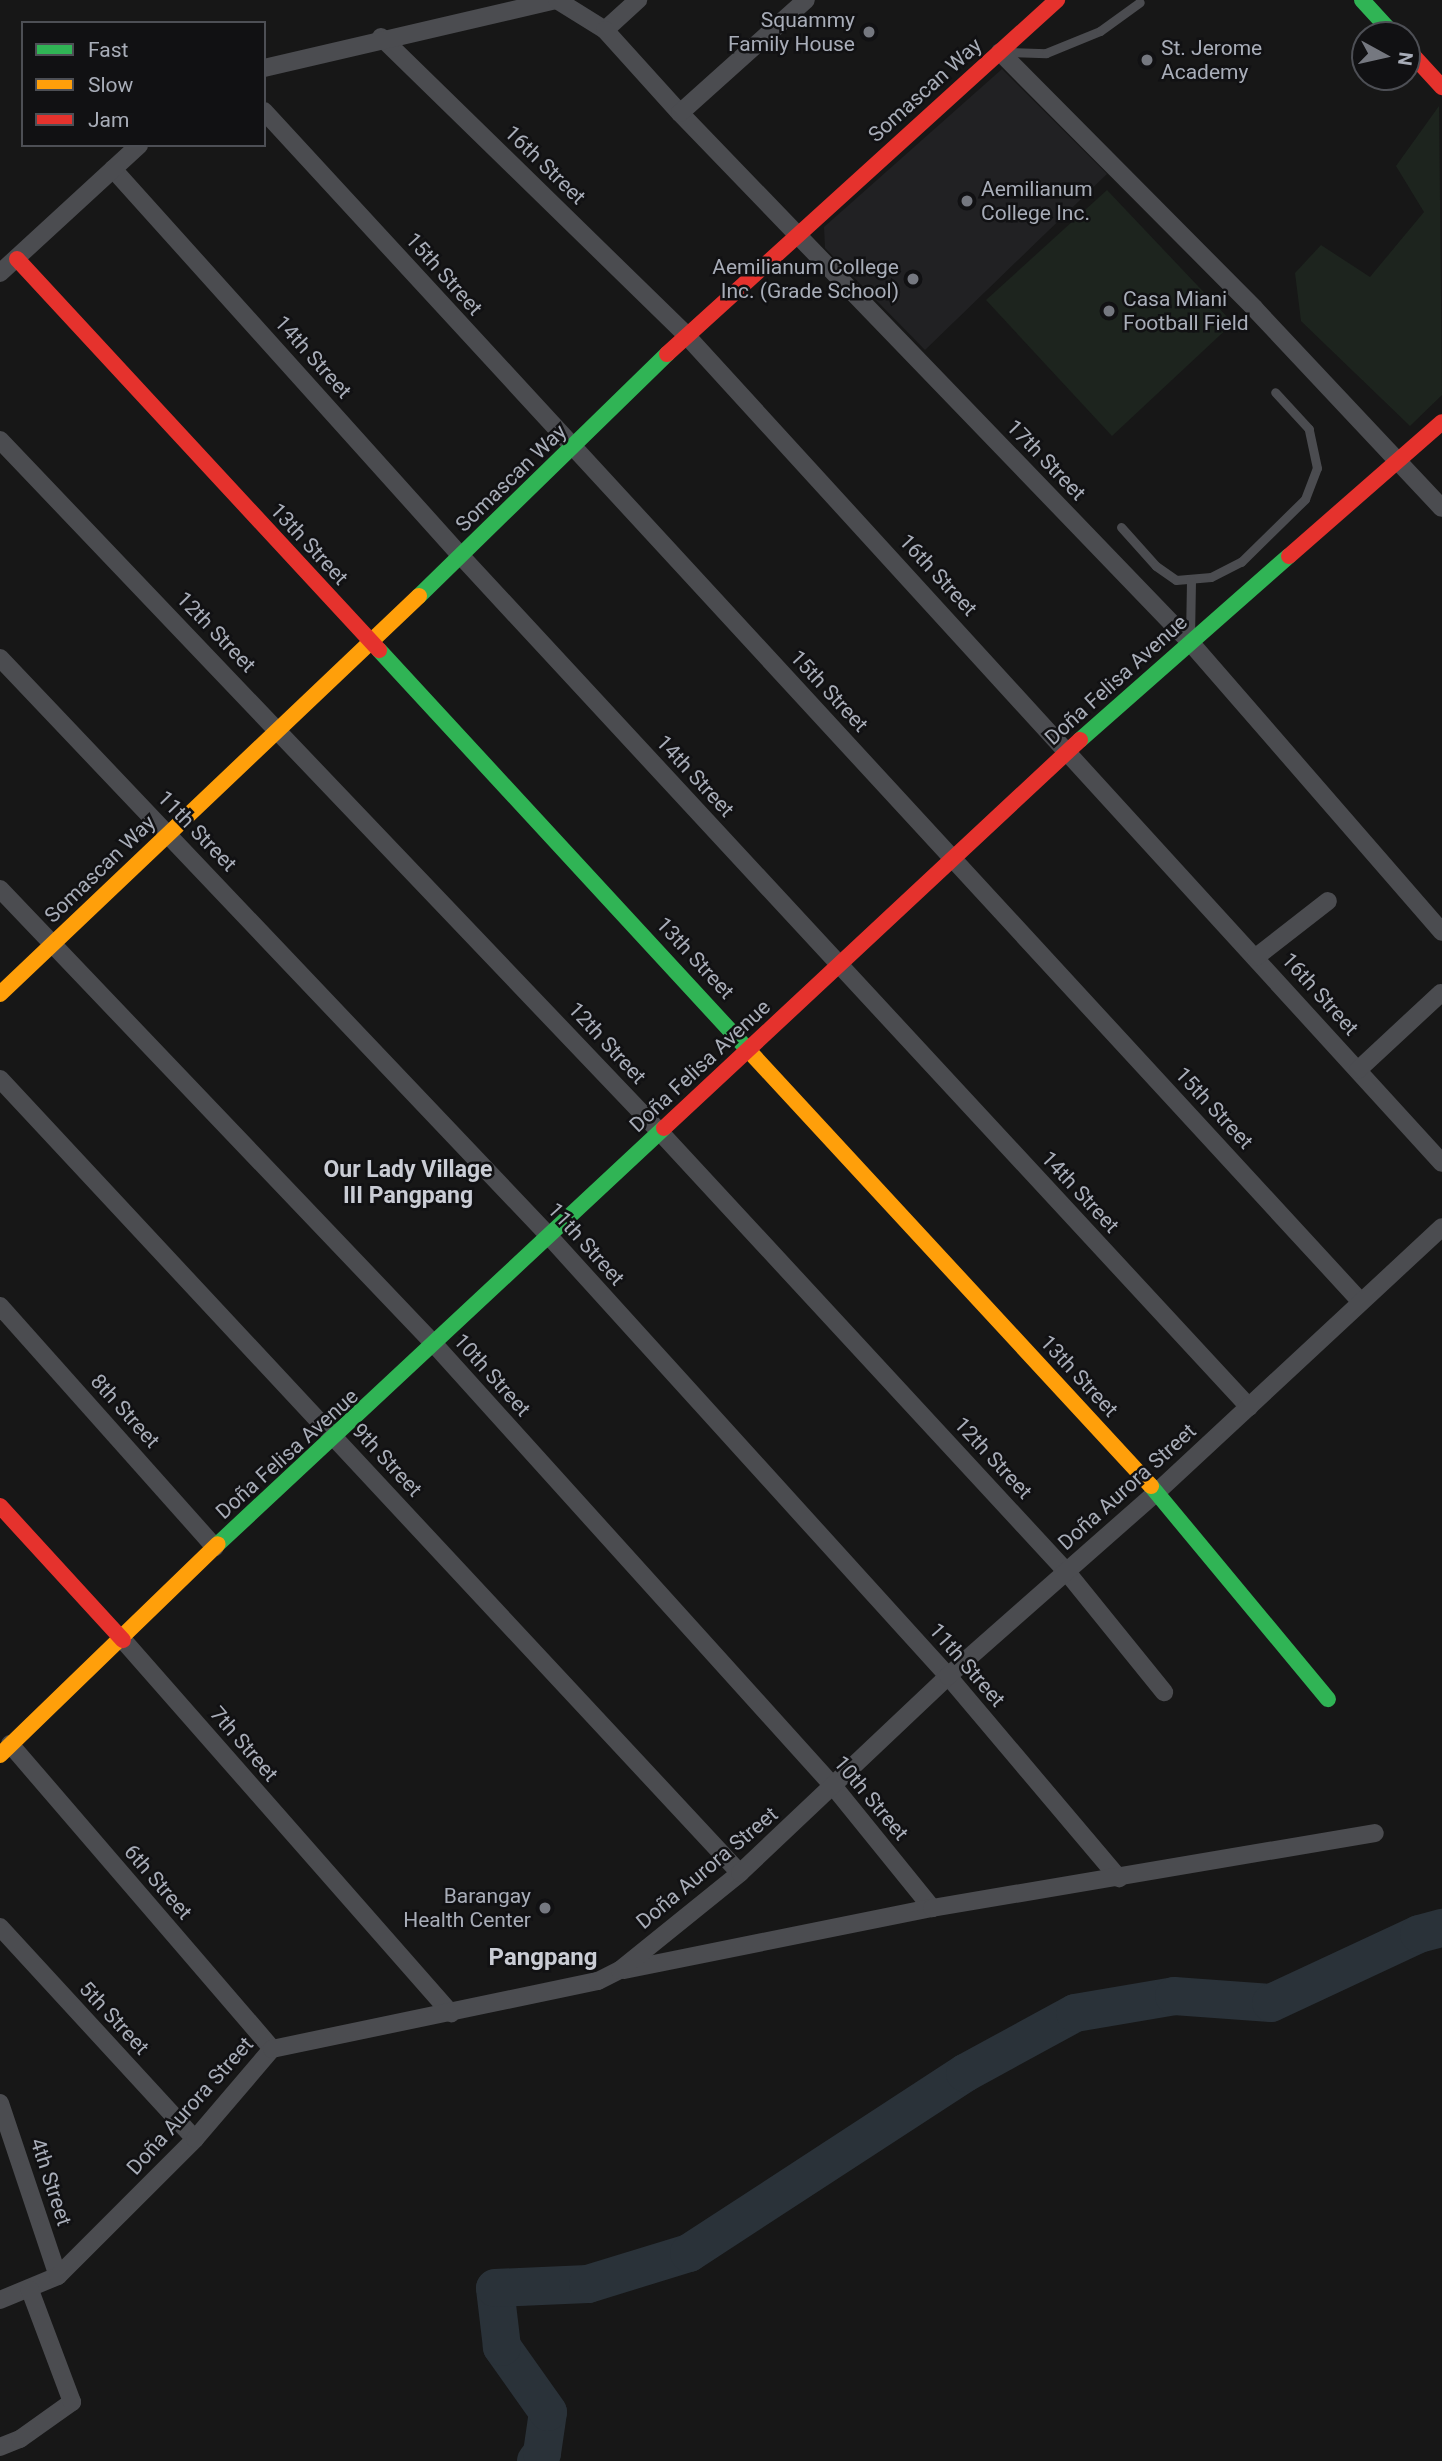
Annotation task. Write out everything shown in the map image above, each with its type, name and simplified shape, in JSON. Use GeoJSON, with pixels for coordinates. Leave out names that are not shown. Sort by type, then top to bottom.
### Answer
{"type":"FeatureCollection","features":[{"type":"Feature","properties":{"kind":"street","name":"17th Street"},"geometry":{"type":"LineString","coordinates":[[266,67],[381,37],[557,0],[606,30],[680,113],[799,232],[1190,642],[1442,932]]}},
{"type":"Feature","properties":{"kind":"street"},"geometry":{"type":"LineString","coordinates":[[606,30],[638,0]]}},
{"type":"Feature","properties":{"kind":"street"},"geometry":{"type":"LineString","coordinates":[[680,113],[806,0]]}},
{"type":"Feature","properties":{"kind":"street","name":"Somascan Way"},"geometry":{"type":"LineString","coordinates":[[0,994],[167,832],[461,556],[686,335],[1057,0]]}},
{"type":"Feature","properties":{"kind":"street"},"geometry":{"type":"LineString","coordinates":[[1362,0],[1381,21]]}},
{"type":"Feature","properties":{"kind":"street","name":"16th Street"},"geometry":{"type":"LineString","coordinates":[[381,37],[686,335],[1069,750],[1442,1163]]}},
{"type":"Feature","properties":{"kind":"street"},"geometry":{"type":"LineString","coordinates":[[1000,52],[1254,308],[1442,508]]}},
{"type":"Feature","properties":{"kind":"street"},"geometry":{"type":"LineString","coordinates":[[1421,64],[1442,87]]}},
{"type":"Feature","properties":{"kind":"street","name":"15th Street"},"geometry":{"type":"LineString","coordinates":[[266,113],[1361,1301]]}},
{"type":"Feature","properties":{"kind":"street"},"geometry":{"type":"LineString","coordinates":[[0,273],[137,147]]}},
{"type":"Feature","properties":{"kind":"street","name":"14th Street"},"geometry":{"type":"LineString","coordinates":[[113,169],[461,556],[1249,1407]]}},
{"type":"Feature","properties":{"kind":"street","name":"13th Street"},"geometry":{"type":"LineString","coordinates":[[17,259],[749,1047],[1157,1492],[1328,1699]]}},
{"type":"Feature","properties":{"kind":"street","name":"Doña Felisa Avenue"},"geometry":{"type":"LineString","coordinates":[[5,1750],[123,1640],[215,1547],[336,1438],[749,1047],[1069,750],[1400,462],[1442,422]]}},
{"type":"Feature","properties":{"kind":"street","name":"12th Street"},"geometry":{"type":"LineString","coordinates":[[0,440],[660,1132],[1066,1571],[1164,1692]]}},
{"type":"Feature","properties":{"kind":"street","name":"11th Street"},"geometry":{"type":"LineString","coordinates":[[0,658],[549,1236],[948,1676],[1119,1878]]}},
{"type":"Feature","properties":{"kind":"street","name":"10th Street"},"geometry":{"type":"LineString","coordinates":[[0,889],[435,1345],[834,1787],[932,1908]]}},
{"type":"Feature","properties":{"kind":"street"},"geometry":{"type":"LineString","coordinates":[[1256,957],[1328,901]]}},
{"type":"Feature","properties":{"kind":"street"},"geometry":{"type":"LineString","coordinates":[[1358,1070],[1441,993]]}},
{"type":"Feature","properties":{"kind":"street","name":"9th Street"},"geometry":{"type":"LineString","coordinates":[[0,1079],[740,1874]]}},
{"type":"Feature","properties":{"kind":"street","name":"Doña Aurora Street"},"geometry":{"type":"LineString","coordinates":[[0,2300],[30,2290],[58,2276],[195,2139],[272,2049],[451,2014],[598,1981],[621,1970],[740,1874],[948,1676],[1157,1492],[1442,1227]]}},
{"type":"Feature","properties":{"kind":"street","name":"8th Street"},"geometry":{"type":"LineString","coordinates":[[0,1306],[215,1547]]}},
{"type":"Feature","properties":{"kind":"street","name":"7th Street"},"geometry":{"type":"LineString","coordinates":[[0,1506],[123,1640],[451,2014]]}},
{"type":"Feature","properties":{"kind":"street","name":"6th Street"},"geometry":{"type":"LineString","coordinates":[[5,1750],[272,2049]]}},
{"type":"Feature","properties":{"kind":"street"},"geometry":{"type":"LineString","coordinates":[[621,1970],[932,1908],[1376,1833]]}},
{"type":"Feature","properties":{"kind":"street","name":"5th Street"},"geometry":{"type":"LineString","coordinates":[[0,1927],[195,2139]]}},
{"type":"Feature","properties":{"kind":"street","name":"4th Street"},"geometry":{"type":"LineString","coordinates":[[0,2103],[58,2276]]}},
{"type":"Feature","properties":{"kind":"street"},"geometry":{"type":"LineString","coordinates":[[0,2447],[20,2440],[72,2402],[30,2290]]}},
{"type":"Feature","properties":{"kind":"lane"},"geometry":{"type":"LineString","coordinates":[[1000,52],[1046,53],[1100,31],[1140,2]]}},
{"type":"Feature","properties":{"kind":"lane"},"geometry":{"type":"LineString","coordinates":[[1121,527],[1156,566],[1175,580],[1211,577],[1241,562],[1305,499],[1317,468],[1316,449],[1309,429],[1275,392]]}},
{"type":"Feature","properties":{"kind":"lane"},"geometry":{"type":"LineString","coordinates":[[1190,642],[1191,580]]}},
{"type":"Feature","properties":{"kind":"shaded area","name":"Aemilianum College Inc."},"geometry":{"type":"Polygon","coordinates":[[[1002,69],[1107,174],[925,350],[825,248],[824,227],[1002,69]]]}},
{"type":"Feature","properties":{"kind":"shaded area"},"geometry":{"type":"Polygon","coordinates":[[[1439,106],[1442,395],[1410,426],[1301,321],[1295,273],[1321,245],[1370,277],[1424,212],[1396,166],[1439,106]]]}},
{"type":"Feature","properties":{"kind":"shaded area","name":"Casa Miani Football Field"},"geometry":{"type":"Polygon","coordinates":[[[1107,190],[1233,323],[1112,436],[986,300],[1107,190]]]}},
{"type":"Feature","properties":{"kind":"waterway"},"geometry":{"type":"LineString","coordinates":[[536,2461],[542,2453],[548,2412],[502,2347],[495,2288],[588,2284],[689,2253],[965,2073],[1075,2013],[1174,1996],[1271,2003],[1419,1934],[1442,1928]]}},
{"type":"Feature","properties":{"kind":"traffic: fast"},"geometry":{"type":"LineString","coordinates":[[1362,0],[1381,21]]}},
{"type":"Feature","properties":{"kind":"traffic: fast"},"geometry":{"type":"LineString","coordinates":[[419,596],[667,354]]}},
{"type":"Feature","properties":{"kind":"traffic: fast"},"geometry":{"type":"LineString","coordinates":[[1080,740],[1289,556]]}},
{"type":"Feature","properties":{"kind":"traffic: fast"},"geometry":{"type":"LineString","coordinates":[[379,650],[750,1052]]}},
{"type":"Feature","properties":{"kind":"traffic: fast"},"geometry":{"type":"LineString","coordinates":[[218,1544],[664,1128]]}},
{"type":"Feature","properties":{"kind":"traffic: fast"},"geometry":{"type":"LineString","coordinates":[[1151,1486],[1328,1699]]}},
{"type":"Feature","properties":{"kind":"traffic: slow"},"geometry":{"type":"LineString","coordinates":[[0,994],[419,596]]}},
{"type":"Feature","properties":{"kind":"traffic: slow"},"geometry":{"type":"LineString","coordinates":[[750,1052],[1151,1486]]}},
{"type":"Feature","properties":{"kind":"traffic: slow"},"geometry":{"type":"LineString","coordinates":[[0,1755],[218,1544]]}},
{"type":"Feature","properties":{"kind":"traffic: jam"},"geometry":{"type":"LineString","coordinates":[[667,354],[1057,0]]}},
{"type":"Feature","properties":{"kind":"traffic: jam"},"geometry":{"type":"LineString","coordinates":[[1421,64],[1442,87]]}},
{"type":"Feature","properties":{"kind":"traffic: jam"},"geometry":{"type":"LineString","coordinates":[[17,259],[379,650]]}},
{"type":"Feature","properties":{"kind":"traffic: jam"},"geometry":{"type":"LineString","coordinates":[[1289,556],[1442,422]]}},
{"type":"Feature","properties":{"kind":"traffic: jam"},"geometry":{"type":"LineString","coordinates":[[664,1128],[1080,740]]}},
{"type":"Feature","properties":{"kind":"traffic: jam"},"geometry":{"type":"LineString","coordinates":[[0,1506],[123,1640]]}},
{"type":"Feature","properties":{"kind":"place","name":"Squammy Family House"},"geometry":{"type":"Point","coordinates":[869,32]}},
{"type":"Feature","properties":{"kind":"place","name":"St. Jerome Academy"},"geometry":{"type":"Point","coordinates":[1147,60]}},
{"type":"Feature","properties":{"kind":"place","name":"Aemilianum College Inc."},"geometry":{"type":"Point","coordinates":[967,201]}},
{"type":"Feature","properties":{"kind":"place","name":"Aemilianum College Inc. (Grade School)"},"geometry":{"type":"Point","coordinates":[913,279]}},
{"type":"Feature","properties":{"kind":"place","name":"Casa Miani Football Field"},"geometry":{"type":"Point","coordinates":[1109,311]}},
{"type":"Feature","properties":{"kind":"place","name":"Barangay Health Center"},"geometry":{"type":"Point","coordinates":[545,1908]}},
{"type":"Feature","properties":{"kind":"district","name":"Our Lady Village III Pangpang"},"geometry":{"type":"Point","coordinates":[408,1183]}},
{"type":"Feature","properties":{"kind":"district","name":"Pangpang"},"geometry":{"type":"Point","coordinates":[543,1958]}}]}
